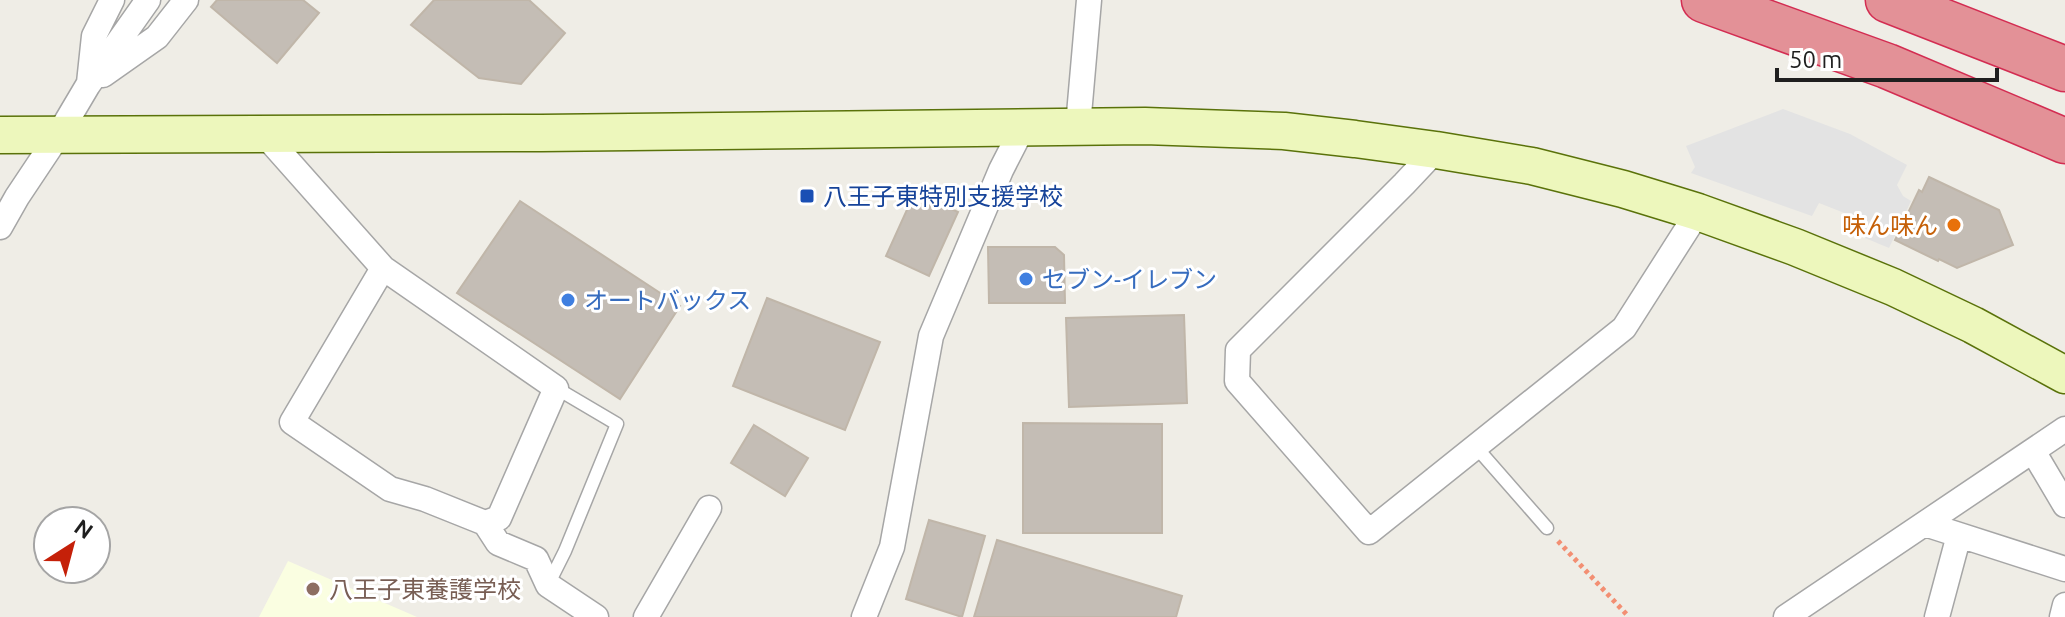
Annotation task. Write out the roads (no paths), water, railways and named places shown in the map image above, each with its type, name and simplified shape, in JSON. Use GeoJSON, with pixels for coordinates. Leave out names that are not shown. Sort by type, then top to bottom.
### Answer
{"type":"FeatureCollection","features":[{"type":"Feature","properties":{"kind":"highway"},"geometry":{"type":"LineString","coordinates":[[1704,0],[1887,66],[2065,141]]}},
{"type":"Feature","properties":{"kind":"highway"},"geometry":{"type":"LineString","coordinates":[[1888,0],[2065,69]]}},
{"type":"Feature","properties":{"kind":"highway"},"geometry":{"type":"LineString","coordinates":[[1940,0],[2065,52]]}},
{"type":"Feature","properties":{"kind":"street"},"geometry":{"type":"LineString","coordinates":[[88,85],[94,36],[112,0]]}},
{"type":"Feature","properties":{"kind":"street"},"geometry":{"type":"LineString","coordinates":[[0,227],[88,85],[148,0]]}},
{"type":"Feature","properties":{"kind":"street"},"geometry":{"type":"LineString","coordinates":[[88,85],[157,37],[186,0]]}},
{"type":"Feature","properties":{"kind":"street"},"geometry":{"type":"LineString","coordinates":[[1078,126],[1089,0]]}},
{"type":"Feature","properties":{"kind":"street"},"geometry":{"type":"LineString","coordinates":[[0,135],[1078,126],[1284,131],[1436,150],[1532,166],[1698,212],[1893,287],[1973,325],[2065,375]]}},
{"type":"Feature","properties":{"kind":"street"},"geometry":{"type":"LineString","coordinates":[[864,617],[892,547],[931,336],[1001,170],[1023,127]]}},
{"type":"Feature","properties":{"kind":"street"},"geometry":{"type":"LineString","coordinates":[[264,134],[383,268],[556,388],[499,518],[485,523]]}},
{"type":"Feature","properties":{"kind":"street"},"geometry":{"type":"LineString","coordinates":[[1436,150],[1238,350],[1237,381],[1369,532],[1624,328],[1698,212]]}},
{"type":"Feature","properties":{"kind":"street"},"geometry":{"type":"LineString","coordinates":[[383,268],[292,422],[390,489],[485,523],[498,543],[536,559],[548,585],[596,617]]}},
{"type":"Feature","properties":{"kind":"street"},"geometry":{"type":"LineString","coordinates":[[1786,617],[2065,429]]}},
{"type":"Feature","properties":{"kind":"street"},"geometry":{"type":"LineString","coordinates":[[2033,451],[2065,505]]}},
{"type":"Feature","properties":{"kind":"street"},"geometry":{"type":"LineString","coordinates":[[646,617],[709,508]]}},
{"type":"Feature","properties":{"kind":"street"},"geometry":{"type":"LineString","coordinates":[[1925,524],[2065,569]]}},
{"type":"Feature","properties":{"kind":"street"},"geometry":{"type":"LineString","coordinates":[[1937,617],[1959,535]]}},
{"type":"Feature","properties":{"kind":"street"},"geometry":{"type":"LineString","coordinates":[[2062,617],[2065,605]]}},
{"type":"Feature","properties":{"kind":"lane"},"geometry":{"type":"LineString","coordinates":[[548,585],[617,424],[556,388]]}},
{"type":"Feature","properties":{"kind":"lane"},"geometry":{"type":"LineString","coordinates":[[1476,447],[1547,528]]}},
{"type":"Feature","properties":{"kind":"place","name":"八王子東特別支援学校"},"geometry":{"type":"Point","coordinates":[807,196]}},
{"type":"Feature","properties":{"kind":"place","name":"味ん味ん"},"geometry":{"type":"Point","coordinates":[1954,225]}},
{"type":"Feature","properties":{"kind":"place","name":"セブン-イレブン"},"geometry":{"type":"Point","coordinates":[1026,279]}},
{"type":"Feature","properties":{"kind":"place","name":"オートバックス"},"geometry":{"type":"Point","coordinates":[568,300]}},
{"type":"Feature","properties":{"kind":"place","name":"八王子東養護学校"},"geometry":{"type":"Point","coordinates":[313,589]}}]}
